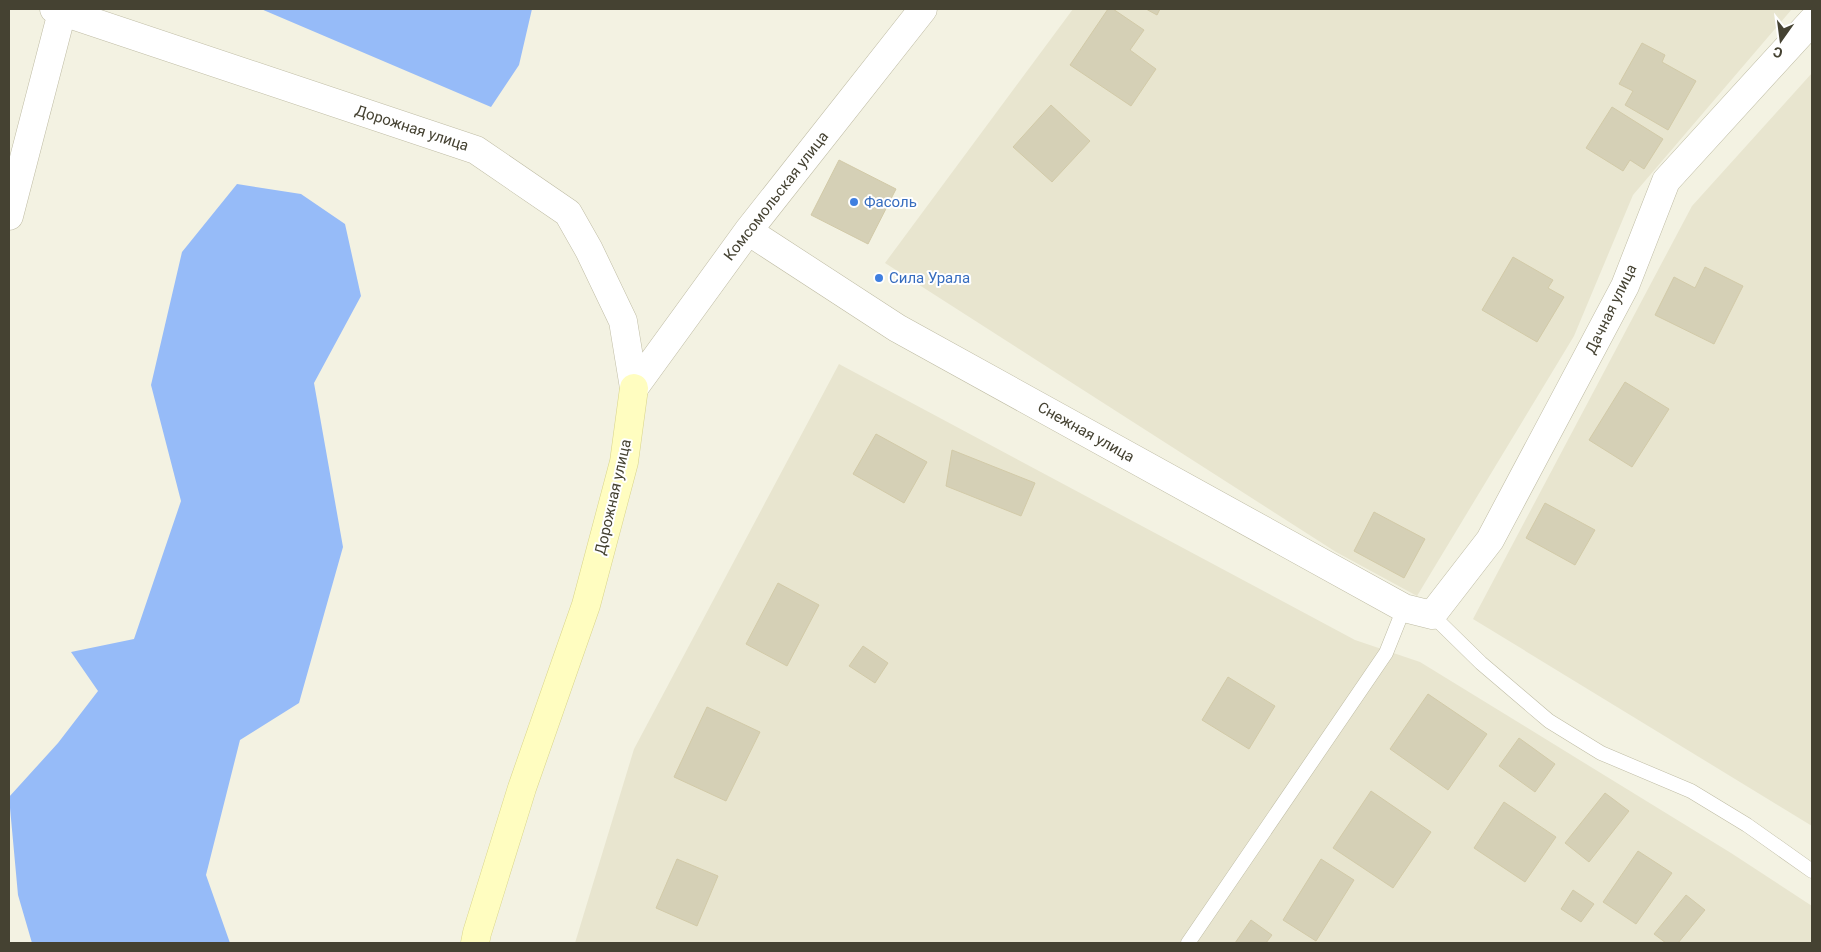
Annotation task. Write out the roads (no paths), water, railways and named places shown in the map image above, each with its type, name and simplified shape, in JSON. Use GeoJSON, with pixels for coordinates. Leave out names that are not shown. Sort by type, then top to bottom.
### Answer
{"type":"FeatureCollection","features":[{"type":"Feature","properties":{"kind":"street","name":"Комсомольская улица"},"geometry":{"type":"LineString","coordinates":[[634,388],[748,231],[923,9]]}},
{"type":"Feature","properties":{"kind":"street"},"geometry":{"type":"LineString","coordinates":[[9,216],[58,10]]}},
{"type":"Feature","properties":{"kind":"street","name":"Дорожная улица"},"geometry":{"type":"LineString","coordinates":[[58,10],[476,150],[568,213],[589,250],[623,321],[634,388],[624,462],[586,604],[522,788],[475,943]]}},
{"type":"Feature","properties":{"kind":"street","name":"Дачная улица"},"geometry":{"type":"LineString","coordinates":[[1432,615],[1490,540],[1625,286],[1666,181],[1812,21]]}},
{"type":"Feature","properties":{"kind":"street","name":"Снежная улица"},"geometry":{"type":"LineString","coordinates":[[748,231],[897,328],[1404,608],[1432,615]]}},
{"type":"Feature","properties":{"kind":"lane"},"geometry":{"type":"LineString","coordinates":[[1188,943],[1386,653],[1404,608]]}},
{"type":"Feature","properties":{"kind":"lane"},"geometry":{"type":"LineString","coordinates":[[1432,615],[1481,663],[1549,720],[1601,753],[1691,791],[1748,826],[1812,871]]}},
{"type":"Feature","properties":{"kind":"water"},"geometry":{"type":"Polygon","coordinates":[[[261,9],[532,9],[519,65],[491,107],[261,9]]]}},
{"type":"Feature","properties":{"kind":"water"},"geometry":{"type":"Polygon","coordinates":[[[237,184],[301,194],[345,224],[361,296],[314,383],[343,547],[299,703],[240,740],[206,875],[230,943],[32,943],[18,895],[9,797],[58,743],[98,691],[71,652],[134,639],[181,501],[151,385],[182,252],[237,184]]]}},
{"type":"Feature","properties":{"kind":"place","name":"Фасоль"},"geometry":{"type":"Point","coordinates":[854,202]}},
{"type":"Feature","properties":{"kind":"place","name":"Сила Урала"},"geometry":{"type":"Point","coordinates":[879,278]}}]}
